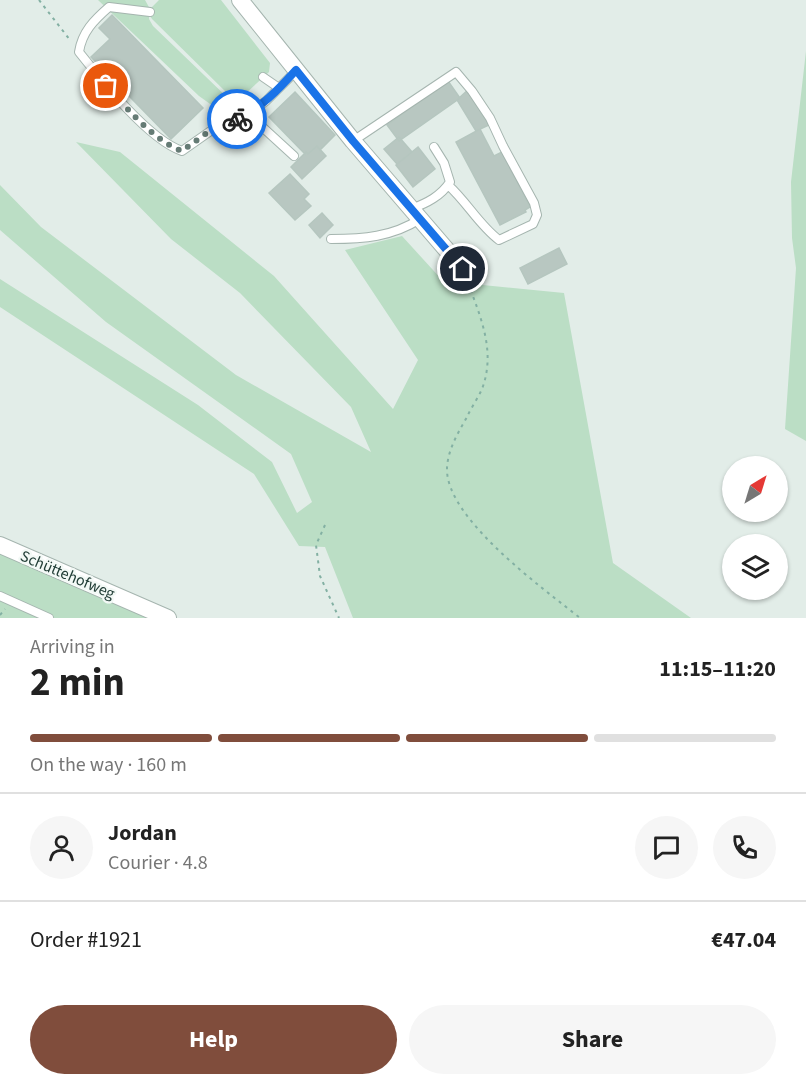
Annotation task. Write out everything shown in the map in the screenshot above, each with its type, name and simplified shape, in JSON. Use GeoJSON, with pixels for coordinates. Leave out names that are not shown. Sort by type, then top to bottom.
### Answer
{"type":"FeatureCollection","features":[{"type":"Feature","properties":{"kind":"street"},"geometry":{"type":"LineString","coordinates":[[240,0],[353,141],[463,269]]}},
{"type":"Feature","properties":{"kind":"street","name":"Schüttehofweg"},"geometry":{"type":"LineString","coordinates":[[0,545],[168,618]]}},
{"type":"Feature","properties":{"kind":"lane"},"geometry":{"type":"LineString","coordinates":[[150,12],[109,7],[93,21],[81,42],[79,52],[106,86],[136,117],[171,147],[182,151],[219,124],[251,112],[296,70]]}},
{"type":"Feature","properties":{"kind":"lane"},"geometry":{"type":"LineString","coordinates":[[353,141],[456,72],[490,118],[502,146],[534,203],[537,215],[533,224],[500,240],[487,231],[458,194],[448,185]]}},
{"type":"Feature","properties":{"kind":"lane"},"geometry":{"type":"LineString","coordinates":[[263,77],[279,88]]}},
{"type":"Feature","properties":{"kind":"lane"},"geometry":{"type":"LineString","coordinates":[[251,112],[259,124],[294,156]]}},
{"type":"Feature","properties":{"kind":"lane"},"geometry":{"type":"LineString","coordinates":[[331,239],[384,236],[405,229],[415,214],[437,197],[450,182],[444,163],[434,147]]}},
{"type":"Feature","properties":{"kind":"lane"},"geometry":{"type":"LineString","coordinates":[[0,596],[48,618]]}},
{"type":"Feature","properties":{"kind":"path"},"geometry":{"type":"LineString","coordinates":[[39,0],[79,52]]}},
{"type":"Feature","properties":{"kind":"path"},"geometry":{"type":"LineString","coordinates":[[463,269],[486,332],[488,364],[482,388],[452,443],[447,469],[454,496],[478,530],[502,554],[580,618]]}},
{"type":"Feature","properties":{"kind":"path"},"geometry":{"type":"LineString","coordinates":[[325,525],[316,545],[320,576],[339,618]]}},
{"type":"Feature","properties":{"kind":"green space"},"geometry":{"type":"Polygon","coordinates":[[[98,0],[145,0],[150,9],[159,0],[221,0],[270,63],[269,72],[243,96],[231,97],[149,14],[153,26],[230,100],[230,108],[220,111],[199,96],[98,0]]]}},
{"type":"Feature","properties":{"kind":"green space"},"geometry":{"type":"Polygon","coordinates":[[[806,51],[806,441],[785,429],[796,268],[792,238],[791,182],[806,51]]]}},
{"type":"Feature","properties":{"kind":"green space"},"geometry":{"type":"Polygon","coordinates":[[[76,142],[120,152],[274,276],[393,409],[418,360],[345,250],[402,236],[443,281],[564,293],[613,563],[691,618],[353,618],[325,547],[299,546],[254,474],[0,307],[0,279],[198,405],[272,462],[297,513],[312,502],[291,454],[106,322],[0,230],[0,185],[41,227],[236,375],[371,452],[351,407],[240,293],[171,239],[76,142]]]}},
{"type":"Feature","properties":{"kind":"green space"},"geometry":{"type":"Polygon","coordinates":[[[0,548],[148,618],[0,618],[0,548]]]}},
{"type":"Feature","properties":{"kind":"building"},"geometry":{"type":"Polygon","coordinates":[[[112,15],[203,108],[171,139],[91,57],[110,39],[99,28],[112,15]]]}},
{"type":"Feature","properties":{"kind":"building"},"geometry":{"type":"Polygon","coordinates":[[[448,81],[460,98],[399,141],[387,125],[448,81]]]}},
{"type":"Feature","properties":{"kind":"building"},"geometry":{"type":"Polygon","coordinates":[[[468,90],[489,125],[476,131],[457,100],[468,90]]]}},
{"type":"Feature","properties":{"kind":"building"},"geometry":{"type":"Polygon","coordinates":[[[295,92],[335,135],[320,150],[317,146],[308,154],[306,152],[305,154],[269,117],[295,92]]]}},
{"type":"Feature","properties":{"kind":"building"},"geometry":{"type":"Polygon","coordinates":[[[480,129],[494,156],[502,152],[530,207],[525,210],[526,212],[500,225],[456,142],[480,129]]]}},
{"type":"Feature","properties":{"kind":"building"},"geometry":{"type":"Polygon","coordinates":[[[399,137],[412,152],[397,164],[384,149],[399,137]]]}},
{"type":"Feature","properties":{"kind":"building"},"geometry":{"type":"Polygon","coordinates":[[[317,146],[326,156],[302,179],[291,167],[306,152],[308,154],[317,146]]]}},
{"type":"Feature","properties":{"kind":"building"},"geometry":{"type":"Polygon","coordinates":[[[418,147],[435,169],[413,187],[396,165],[418,147]]]}},
{"type":"Feature","properties":{"kind":"building"},"geometry":{"type":"Polygon","coordinates":[[[290,174],[309,194],[304,199],[311,206],[295,220],[269,193],[290,174]]]}},
{"type":"Feature","properties":{"kind":"building"},"geometry":{"type":"Polygon","coordinates":[[[322,213],[333,225],[320,238],[309,225],[322,213]]]}},
{"type":"Feature","properties":{"kind":"building"},"geometry":{"type":"Polygon","coordinates":[[[559,248],[567,264],[528,284],[520,268],[559,248]]]}},
{"type":"Feature","properties":{"kind":"way so far"},"geometry":{"type":"LineString","coordinates":[[106,86],[136,117],[171,147],[182,151],[219,124],[237,119]]}},
{"type":"Feature","properties":{"kind":"route"},"geometry":{"type":"LineString","coordinates":[[237,119],[266,101],[296,70],[353,141],[463,269]]}}]}
